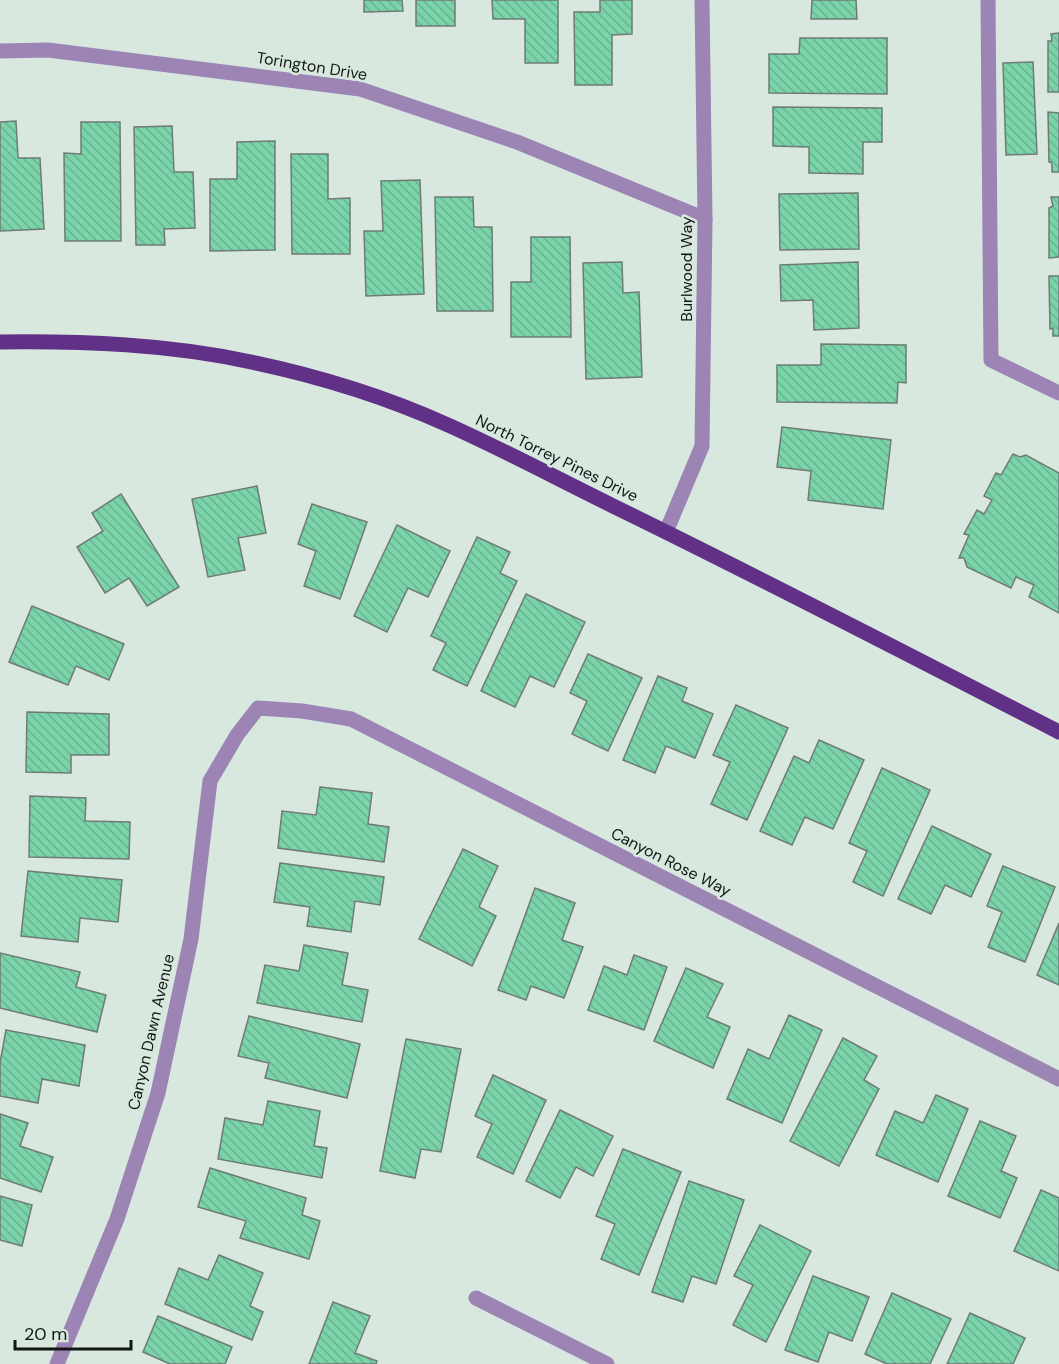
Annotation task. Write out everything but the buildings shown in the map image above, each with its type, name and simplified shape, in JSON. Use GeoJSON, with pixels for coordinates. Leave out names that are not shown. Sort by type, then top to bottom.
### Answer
{"type":"FeatureCollection","features":[{"type":"Feature","properties":{"kind":"main road","name":"North Torrey Pines Drive"},"geometry":{"type":"LineString","coordinates":[[0,342],[54,341],[121,344],[188,351],[252,362],[318,379],[382,400],[447,425],[666,532],[1059,732]]}},
{"type":"Feature","properties":{"kind":"street","name":"Burlwood Way"},"geometry":{"type":"LineString","coordinates":[[666,532],[702,446],[705,219],[702,0]]}},
{"type":"Feature","properties":{"kind":"street"},"geometry":{"type":"LineString","coordinates":[[988,0],[991,360],[1059,393]]}},
{"type":"Feature","properties":{"kind":"street","name":"Torington Drive"},"geometry":{"type":"LineString","coordinates":[[0,51],[48,50],[360,89],[517,142],[705,219]]}},
{"type":"Feature","properties":{"kind":"street","name":"Canyon Rose Way"},"geometry":{"type":"LineString","coordinates":[[258,708],[302,711],[351,719],[1059,1079]]}},
{"type":"Feature","properties":{"kind":"street","name":"Canyon Dawn Avenue"},"geometry":{"type":"LineString","coordinates":[[57,1364],[117,1219],[158,1093],[191,939],[210,781],[237,735],[258,708]]}},
{"type":"Feature","properties":{"kind":"street"},"geometry":{"type":"LineString","coordinates":[[476,1298],[607,1364]]}}]}
